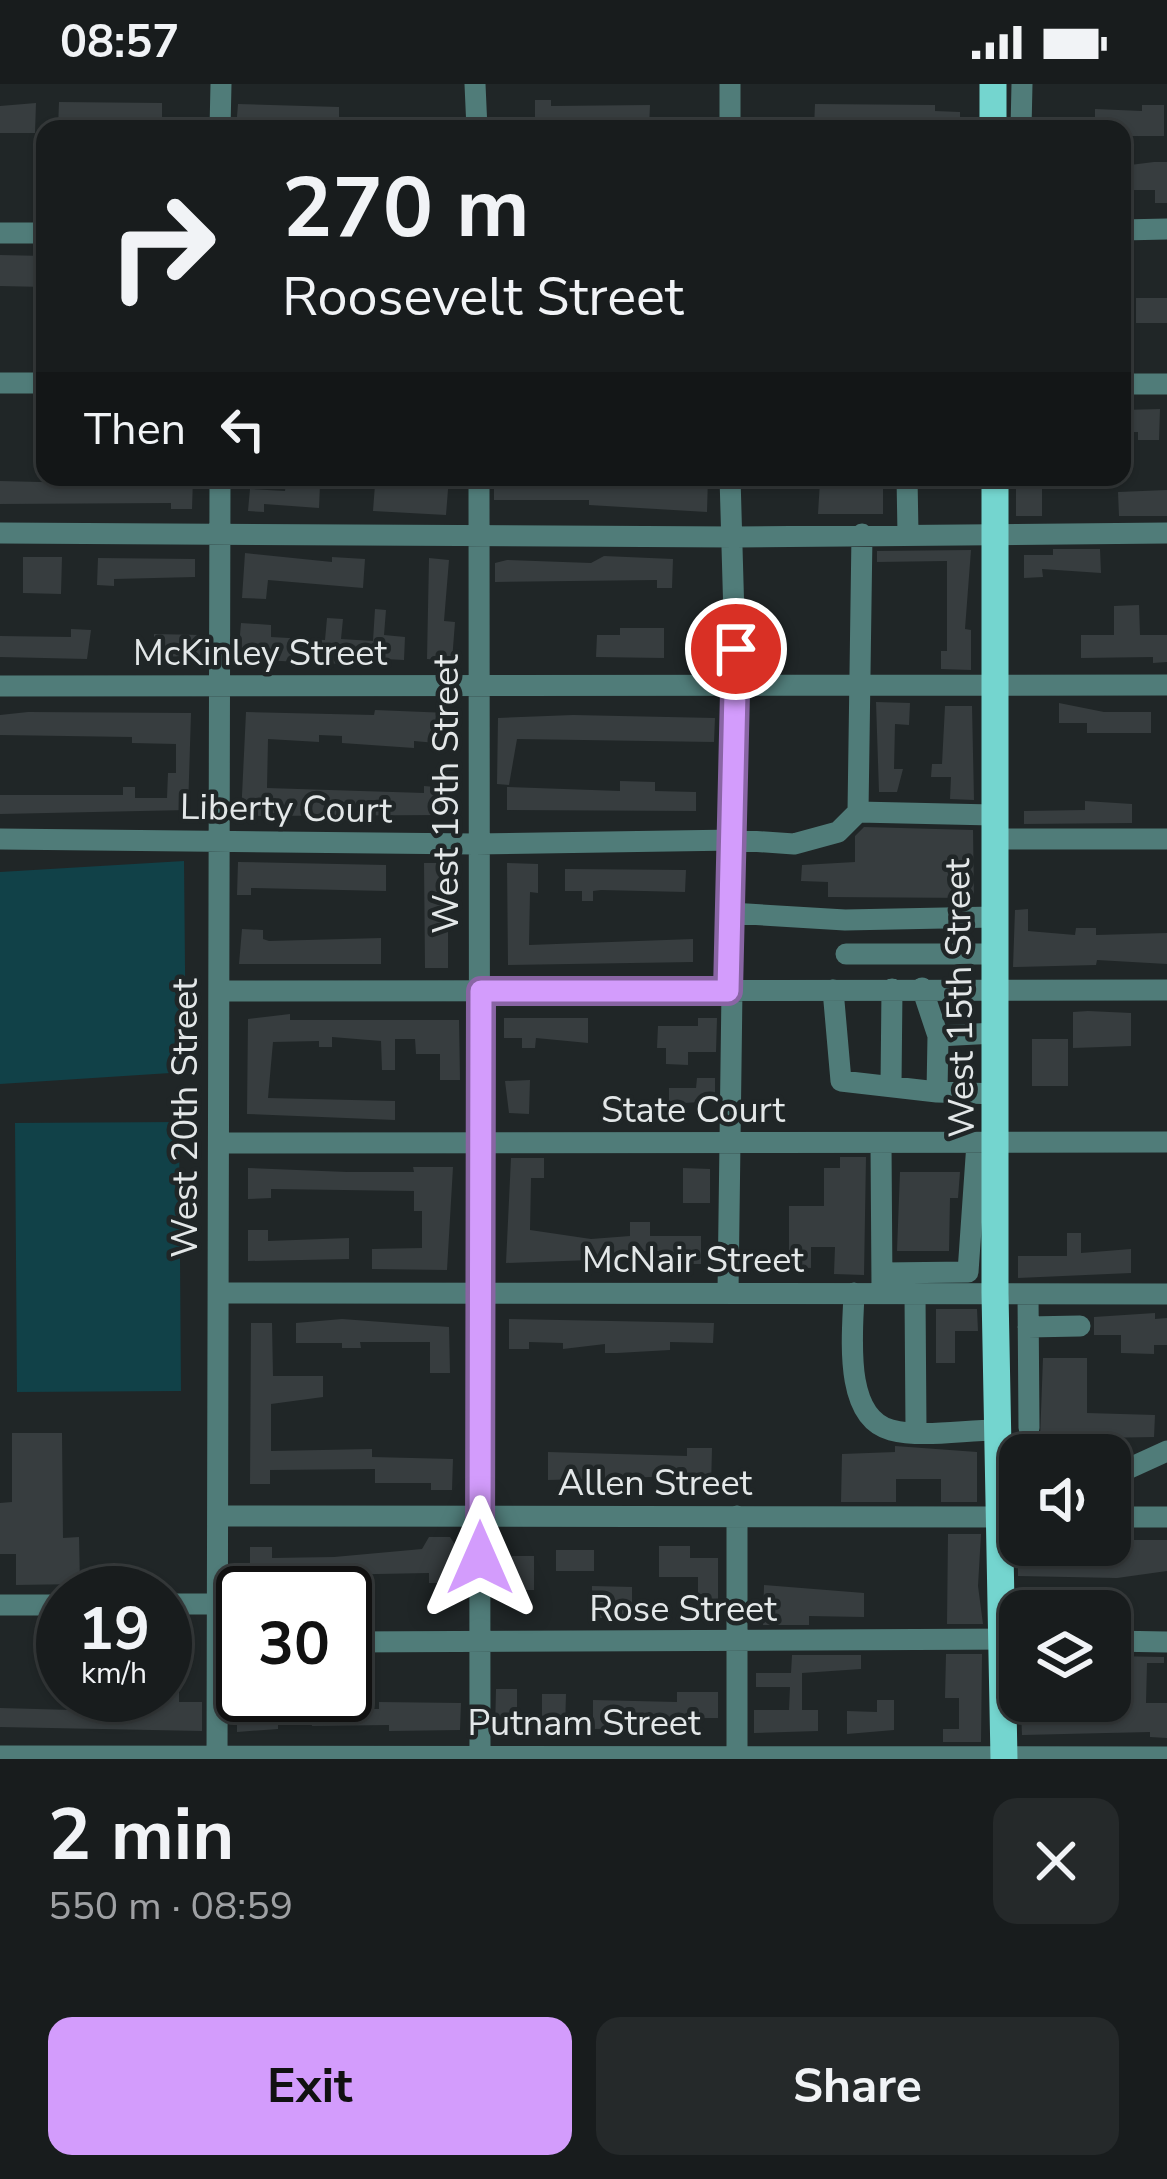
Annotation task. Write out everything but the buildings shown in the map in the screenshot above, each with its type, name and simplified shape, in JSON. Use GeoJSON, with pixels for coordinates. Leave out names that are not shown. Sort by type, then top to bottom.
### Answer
{"type":"FeatureCollection","features":[{"type":"Feature","properties":{"kind":"main road"},"geometry":{"type":"LineString","coordinates":[[993,84],[993,120]]}},
{"type":"Feature","properties":{"kind":"main road","name":"West 15th Street"},"geometry":{"type":"LineString","coordinates":[[995,486],[993,987],[997,1094],[988,1143],[982,1244],[995,1293],[999,1449]]}},
{"type":"Feature","properties":{"kind":"main road","name":"West 15th Street"},"geometry":{"type":"LineString","coordinates":[[1004,1759],[1006,1722]]}},
{"type":"Feature","properties":{"kind":"street"},"geometry":{"type":"LineString","coordinates":[[220,120],[221,84]]}},
{"type":"Feature","properties":{"kind":"street"},"geometry":{"type":"LineString","coordinates":[[476,84],[477,120]]}},
{"type":"Feature","properties":{"kind":"street"},"geometry":{"type":"LineString","coordinates":[[730,84],[730,120]]}},
{"type":"Feature","properties":{"kind":"street"},"geometry":{"type":"LineString","coordinates":[[1021,120],[1022,84]]}},
{"type":"Feature","properties":{"kind":"street"},"geometry":{"type":"LineString","coordinates":[[1131,230],[1167,229]]}},
{"type":"Feature","properties":{"kind":"street"},"geometry":{"type":"LineString","coordinates":[[0,233],[36,233]]}},
{"type":"Feature","properties":{"kind":"street"},"geometry":{"type":"LineString","coordinates":[[0,383],[36,383]]}},
{"type":"Feature","properties":{"kind":"street"},"geometry":{"type":"LineString","coordinates":[[1131,384],[1167,384]]}},
{"type":"Feature","properties":{"kind":"street","name":"West 20th Street"},"geometry":{"type":"LineString","coordinates":[[218,1566],[220,486]]}},
{"type":"Feature","properties":{"kind":"street","name":"West 19th Street"},"geometry":{"type":"LineString","coordinates":[[479,486],[480,1758]]}},
{"type":"Feature","properties":{"kind":"street"},"geometry":{"type":"LineString","coordinates":[[728,1293],[728,991],[736,686],[731,486]]}},
{"type":"Feature","properties":{"kind":"street"},"geometry":{"type":"LineString","coordinates":[[907,486],[908,534]]}},
{"type":"Feature","properties":{"kind":"street"},"geometry":{"type":"LineString","coordinates":[[0,533],[735,537],[1167,532]]}},
{"type":"Feature","properties":{"kind":"street"},"geometry":{"type":"LineString","coordinates":[[862,535],[858,812],[1167,839]]}},
{"type":"Feature","properties":{"kind":"street","name":"McKinley Street"},"geometry":{"type":"LineString","coordinates":[[0,686],[1167,686]]}},
{"type":"Feature","properties":{"kind":"street","name":"Liberty Court"},"geometry":{"type":"LineString","coordinates":[[0,839],[476,844],[735,840],[794,844],[838,832],[858,812]]}},
{"type":"Feature","properties":{"kind":"street"},"geometry":{"type":"LineString","coordinates":[[731,913],[845,920],[994,917]]}},
{"type":"Feature","properties":{"kind":"street"},"geometry":{"type":"LineString","coordinates":[[845,920],[841,1082],[997,1094]]}},
{"type":"Feature","properties":{"kind":"street"},"geometry":{"type":"LineString","coordinates":[[846,954],[994,954]]}},
{"type":"Feature","properties":{"kind":"street"},"geometry":{"type":"LineString","coordinates":[[891,1086],[892,988]]}},
{"type":"Feature","properties":{"kind":"street"},"geometry":{"type":"LineString","coordinates":[[922,988],[938,1036],[937,1092]]}},
{"type":"Feature","properties":{"kind":"street"},"geometry":{"type":"LineString","coordinates":[[219,991],[1167,990]]}},
{"type":"Feature","properties":{"kind":"street"},"geometry":{"type":"LineString","coordinates":[[938,1036],[994,1033]]}},
{"type":"Feature","properties":{"kind":"street","name":"State Court"},"geometry":{"type":"LineString","coordinates":[[219,1143],[1167,1142]]}},
{"type":"Feature","properties":{"kind":"street"},"geometry":{"type":"LineString","coordinates":[[881,1143],[882,1283],[951,1283],[968,1272],[982,1244]]}},
{"type":"Feature","properties":{"kind":"street","name":"McNair Street"},"geometry":{"type":"LineString","coordinates":[[218,1293],[854,1293],[882,1283],[915,1294],[951,1283],[995,1293],[1167,1294]]}},
{"type":"Feature","properties":{"kind":"street"},"geometry":{"type":"LineString","coordinates":[[854,1293],[852,1381],[876,1422],[892,1430],[996,1430]]}},
{"type":"Feature","properties":{"kind":"street"},"geometry":{"type":"LineString","coordinates":[[915,1294],[916,1430]]}},
{"type":"Feature","properties":{"kind":"street"},"geometry":{"type":"LineString","coordinates":[[1028,1294],[1029,1428]]}},
{"type":"Feature","properties":{"kind":"street"},"geometry":{"type":"LineString","coordinates":[[1028,1327],[1080,1327]]}},
{"type":"Feature","properties":{"kind":"street"},"geometry":{"type":"LineString","coordinates":[[1131,1467],[1167,1450]]}},
{"type":"Feature","properties":{"kind":"street","name":"Allen Street"},"geometry":{"type":"LineString","coordinates":[[218,1516],[999,1517]]}},
{"type":"Feature","properties":{"kind":"street"},"geometry":{"type":"LineString","coordinates":[[737,1516],[737,1758]]}},
{"type":"Feature","properties":{"kind":"street"},"geometry":{"type":"LineString","coordinates":[[1131,1517],[1167,1517]]}},
{"type":"Feature","properties":{"kind":"street"},"geometry":{"type":"LineString","coordinates":[[0,1605],[36,1605]]}},
{"type":"Feature","properties":{"kind":"street","name":"Rose Street"},"geometry":{"type":"LineString","coordinates":[[372,1642],[999,1639]]}},
{"type":"Feature","properties":{"kind":"street"},"geometry":{"type":"LineString","coordinates":[[1131,1641],[1167,1642]]}},
{"type":"Feature","properties":{"kind":"street","name":"West 20th Street"},"geometry":{"type":"LineString","coordinates":[[218,1722],[218,1758]]}},
{"type":"Feature","properties":{"kind":"street","name":"Putnam Street"},"geometry":{"type":"LineString","coordinates":[[0,1756],[1167,1757]]}},
{"type":"Feature","properties":{"kind":"shaded area"},"geometry":{"type":"Polygon","coordinates":[[[184,861],[186,1072],[0,1084],[0,872],[184,861]]]}},
{"type":"Feature","properties":{"kind":"shaded area"},"geometry":{"type":"Polygon","coordinates":[[[179,1122],[181,1391],[17,1392],[15,1123],[179,1122]]]}},
{"type":"Feature","properties":{"kind":"route"},"geometry":{"type":"LineString","coordinates":[[480,1558],[481,991],[728,991],[736,649]]}}]}
